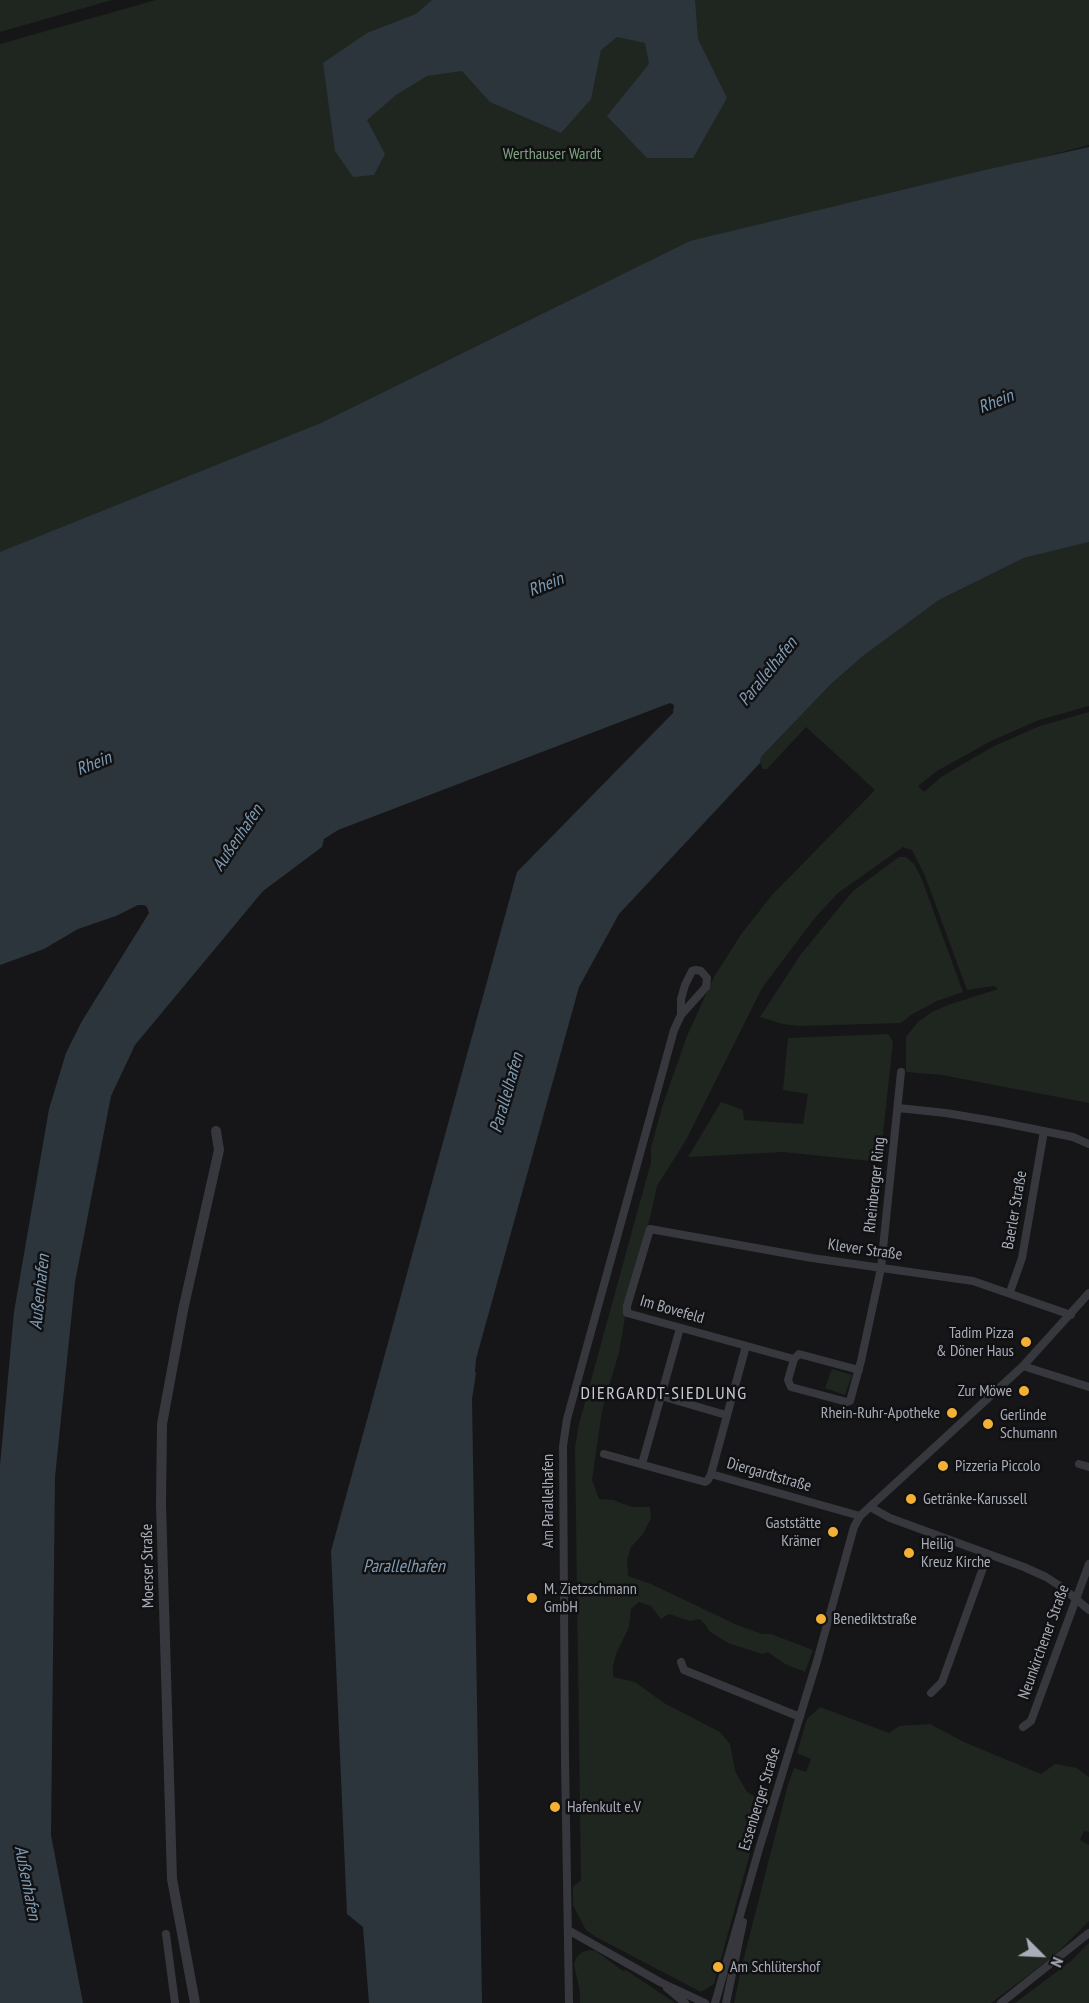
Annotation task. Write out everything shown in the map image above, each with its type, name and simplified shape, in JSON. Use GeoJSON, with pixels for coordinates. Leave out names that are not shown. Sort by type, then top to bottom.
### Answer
{"type":"FeatureCollection","features":[{"type":"Feature","properties":{"kind":"street","name":"Am Parallelhafen"},"geometry":{"type":"LineString","coordinates":[[569,2003],[563,1446],[567,1419],[674,1030],[681,1015],[706,987],[707,978],[701,971],[696,970],[689,974],[681,999],[681,1015]]}},
{"type":"Feature","properties":{"kind":"street","name":"Rheinberger Ring"},"geometry":{"type":"LineString","coordinates":[[859,1370],[881,1268],[901,1072]]}},
{"type":"Feature","properties":{"kind":"street"},"geometry":{"type":"LineString","coordinates":[[897,1108],[946,1113],[1044,1131],[1073,1137],[1089,1144]]}},
{"type":"Feature","properties":{"kind":"street","name":"Moerser Straße"},"geometry":{"type":"LineString","coordinates":[[195,2003],[172,1879],[161,1504],[162,1424],[183,1310],[219,1150],[216,1131]]}},
{"type":"Feature","properties":{"kind":"street","name":"Baerler Straße"},"geometry":{"type":"LineString","coordinates":[[1010,1293],[1022,1258],[1044,1131]]}},
{"type":"Feature","properties":{"kind":"street","name":"Klever Straße"},"geometry":{"type":"LineString","coordinates":[[650,1229],[812,1258],[973,1281],[1071,1315]]}},
{"type":"Feature","properties":{"kind":"street","name":"Im Bovefeld"},"geometry":{"type":"LineString","coordinates":[[650,1229],[627,1306],[627,1313],[794,1359],[799,1354],[859,1370]]}},
{"type":"Feature","properties":{"kind":"street","name":"Essenberger Straße"},"geometry":{"type":"LineString","coordinates":[[715,2003],[854,1527],[860,1516],[1023,1366],[1089,1293]]}},
{"type":"Feature","properties":{"kind":"street"},"geometry":{"type":"LineString","coordinates":[[642,1464],[680,1328]]}},
{"type":"Feature","properties":{"kind":"street"},"geometry":{"type":"LineString","coordinates":[[711,1474],[746,1346]]}},
{"type":"Feature","properties":{"kind":"street"},"geometry":{"type":"LineString","coordinates":[[794,1359],[788,1380],[791,1387],[847,1402],[852,1397],[859,1370]]}},
{"type":"Feature","properties":{"kind":"street"},"geometry":{"type":"LineString","coordinates":[[1023,1366],[1089,1387]]}},
{"type":"Feature","properties":{"kind":"street"},"geometry":{"type":"LineString","coordinates":[[661,1396],[726,1415]]}},
{"type":"Feature","properties":{"kind":"street","name":"Diergardtstraße"},"geometry":{"type":"LineString","coordinates":[[604,1454],[705,1482],[711,1474],[860,1516]]}},
{"type":"Feature","properties":{"kind":"street"},"geometry":{"type":"LineString","coordinates":[[1079,1464],[1089,1467]]}},
{"type":"Feature","properties":{"kind":"street"},"geometry":{"type":"LineString","coordinates":[[870,1507],[890,1518],[1046,1577],[1089,1610]]}},
{"type":"Feature","properties":{"kind":"street"},"geometry":{"type":"LineString","coordinates":[[931,1693],[942,1682],[988,1554]]}},
{"type":"Feature","properties":{"kind":"street","name":"Neunkirchener Straße"},"geometry":{"type":"LineString","coordinates":[[1023,1726],[1031,1721],[1089,1564]]}},
{"type":"Feature","properties":{"kind":"street"},"geometry":{"type":"LineString","coordinates":[[681,1662],[684,1670],[800,1718]]}},
{"type":"Feature","properties":{"kind":"street","name":"Essenberger Straße"},"geometry":{"type":"LineString","coordinates":[[726,2003],[740,1942],[748,1889]]}},
{"type":"Feature","properties":{"kind":"street"},"geometry":{"type":"LineString","coordinates":[[568,1930],[660,1982],[705,2003]]}},
{"type":"Feature","properties":{"kind":"street"},"geometry":{"type":"LineString","coordinates":[[166,1934],[175,2003]]}},
{"type":"Feature","properties":{"kind":"street"},"geometry":{"type":"LineString","coordinates":[[1001,2003],[1089,1934]]}},
{"type":"Feature","properties":{"kind":"street"},"geometry":{"type":"LineString","coordinates":[[660,1982],[685,2003]]}},
{"type":"Feature","properties":{"kind":"green space"},"geometry":{"type":"Polygon","coordinates":[[[0,0],[112,0],[0,32],[0,0]]]}},
{"type":"Feature","properties":{"kind":"green space","name":"Werthauser Wardt"},"geometry":{"type":"Polygon","coordinates":[[[156,0],[1089,0],[1089,145],[921,189],[476,358],[0,564],[0,44],[156,0]]]}},
{"type":"Feature","properties":{"kind":"green space"},"geometry":{"type":"Polygon","coordinates":[[[1089,542],[1089,706],[1039,720],[991,741],[937,771],[918,786],[924,792],[941,777],[994,746],[1040,726],[1089,712],[1089,1103],[942,1075],[906,1072],[906,1037],[918,1022],[948,1005],[998,989],[994,986],[967,990],[925,876],[912,850],[903,847],[838,893],[814,919],[762,988],[686,1140],[657,1186],[623,1312],[625,1318],[619,1352],[602,1411],[592,1480],[599,1499],[613,1500],[632,1507],[650,1507],[651,1518],[643,1534],[631,1547],[627,1560],[628,1576],[651,1584],[737,1625],[762,1634],[771,1634],[813,1650],[805,1672],[785,1664],[768,1652],[762,1654],[728,1643],[709,1631],[699,1619],[690,1621],[669,1614],[661,1619],[651,1606],[639,1602],[631,1609],[629,1627],[616,1654],[613,1677],[635,1682],[664,1703],[720,1732],[730,1744],[735,1771],[747,1792],[757,1798],[757,1828],[714,1984],[701,1992],[596,1937],[586,1930],[573,1905],[573,1887],[581,1880],[575,1447],[579,1424],[651,1162],[651,1148],[662,1107],[687,1036],[714,977],[742,933],[772,895],[875,790],[806,727],[767,769],[763,769],[760,763],[761,757],[831,684],[863,656],[939,600],[1024,558],[1089,542]]]}},
{"type":"Feature","properties":{"kind":"green space"},"geometry":{"type":"Polygon","coordinates":[[[899,857],[906,857],[914,864],[921,877],[963,992],[937,1001],[901,1023],[799,1026],[760,1017],[801,954],[853,891],[899,857]]]}},
{"type":"Feature","properties":{"kind":"green space"},"geometry":{"type":"Polygon","coordinates":[[[888,1034],[893,1041],[880,1162],[783,1152],[688,1157],[721,1102],[743,1110],[744,1120],[803,1124],[808,1094],[783,1090],[788,1038],[888,1034]]]}},
{"type":"Feature","properties":{"kind":"green space"},"geometry":{"type":"Polygon","coordinates":[[[832,1369],[852,1375],[845,1395],[825,1388],[832,1369]]]}},
{"type":"Feature","properties":{"kind":"green space"},"geometry":{"type":"Polygon","coordinates":[[[820,1707],[889,1733],[899,1726],[930,1724],[964,1742],[1041,1774],[1055,1764],[1077,1768],[1089,1777],[1089,1832],[1084,1831],[1080,1840],[1089,1845],[1089,1921],[1055,1955],[991,2003],[734,2003],[788,1785],[794,1768],[806,1772],[811,1759],[797,1753],[807,1719],[820,1707]]]}},
{"type":"Feature","properties":{"kind":"green space"},"geometry":{"type":"Polygon","coordinates":[[[1089,1943],[1089,2003],[1015,2003],[1071,1961],[1089,1943]]]}},
{"type":"Feature","properties":{"kind":"green space"},"geometry":{"type":"Polygon","coordinates":[[[596,1951],[623,1971],[626,1970],[675,2003],[580,2003],[580,1991],[574,1965],[576,1958],[582,1952],[596,1951]]]}},
{"type":"Feature","properties":{"kind":"water"},"geometry":{"type":"Polygon","coordinates":[[[432,0],[695,0],[698,39],[727,98],[693,158],[647,158],[607,116],[649,64],[645,43],[617,37],[601,50],[591,99],[561,133],[490,102],[462,71],[427,76],[396,95],[367,120],[385,154],[374,175],[353,177],[335,151],[323,63],[367,33],[416,14],[432,0]]]}},
{"type":"Feature","properties":{"kind":"water"},"geometry":{"type":"Polygon","coordinates":[[[1089,147],[1089,542],[1024,558],[939,600],[863,656],[831,684],[761,757],[760,763],[619,914],[579,987],[476,1359],[472,1399],[482,2003],[369,2003],[363,1927],[347,1914],[331,1551],[517,872],[673,713],[674,705],[670,703],[338,830],[324,839],[322,847],[263,891],[135,1045],[111,1096],[75,1282],[55,1477],[51,1835],[83,2003],[0,2003],[0,1466],[14,1312],[49,1109],[66,1053],[82,1021],[149,913],[147,907],[138,905],[116,916],[78,929],[44,949],[0,965],[0,552],[321,423],[690,241],[1089,147]]]}},
{"type":"Feature","properties":{"kind":"place","name":"Tadim Pizza & Döner Haus"},"geometry":{"type":"Point","coordinates":[1026,1342]}},
{"type":"Feature","properties":{"kind":"place","name":"Zur Möwe"},"geometry":{"type":"Point","coordinates":[1024,1391]}},
{"type":"Feature","properties":{"kind":"place","name":"Rhein-Ruhr-Apotheke"},"geometry":{"type":"Point","coordinates":[952,1413]}},
{"type":"Feature","properties":{"kind":"place","name":"Gerlinde Schumann"},"geometry":{"type":"Point","coordinates":[988,1424]}},
{"type":"Feature","properties":{"kind":"place","name":"Pizzeria Piccolo"},"geometry":{"type":"Point","coordinates":[943,1466]}},
{"type":"Feature","properties":{"kind":"place","name":"Getränke-Karussell"},"geometry":{"type":"Point","coordinates":[911,1499]}},
{"type":"Feature","properties":{"kind":"place","name":"Gaststätte Krämer"},"geometry":{"type":"Point","coordinates":[833,1532]}},
{"type":"Feature","properties":{"kind":"place","name":"Heilig Kreuz Kirche"},"geometry":{"type":"Point","coordinates":[909,1553]}},
{"type":"Feature","properties":{"kind":"place","name":"M. Zietzschmann GmbH"},"geometry":{"type":"Point","coordinates":[532,1598]}},
{"type":"Feature","properties":{"kind":"place","name":"Benediktstraße"},"geometry":{"type":"Point","coordinates":[821,1619]}},
{"type":"Feature","properties":{"kind":"place","name":"Hafenkult e.V"},"geometry":{"type":"Point","coordinates":[555,1807]}},
{"type":"Feature","properties":{"kind":"place","name":"Am Schlütershof"},"geometry":{"type":"Point","coordinates":[718,1967]}},
{"type":"Feature","properties":{"kind":"district","name":"DIERGARDT-SIEDLUNG"},"geometry":{"type":"Point","coordinates":[664,1394]}},
{"type":"Feature","properties":{"kind":"water label","name":"Rhein"},"geometry":{"type":"Point","coordinates":[996,402]}},
{"type":"Feature","properties":{"kind":"water label","name":"Rhein"},"geometry":{"type":"Point","coordinates":[546,585]}},
{"type":"Feature","properties":{"kind":"water label","name":"Parallelhafen"},"geometry":{"type":"Point","coordinates":[768,672]}},
{"type":"Feature","properties":{"kind":"water label","name":"Rhein"},"geometry":{"type":"Point","coordinates":[94,764]}},
{"type":"Feature","properties":{"kind":"water label","name":"Außenhafen"},"geometry":{"type":"Point","coordinates":[238,838]}},
{"type":"Feature","properties":{"kind":"water label","name":"Parallelhafen"},"geometry":{"type":"Point","coordinates":[507,1093]}},
{"type":"Feature","properties":{"kind":"water label","name":"Außenhafen"},"geometry":{"type":"Point","coordinates":[40,1292]}},
{"type":"Feature","properties":{"kind":"water label","name":"Parallelhafen"},"geometry":{"type":"Point","coordinates":[404,1567]}},
{"type":"Feature","properties":{"kind":"water label","name":"Außenhafen"},"geometry":{"type":"Point","coordinates":[27,1883]}}]}
